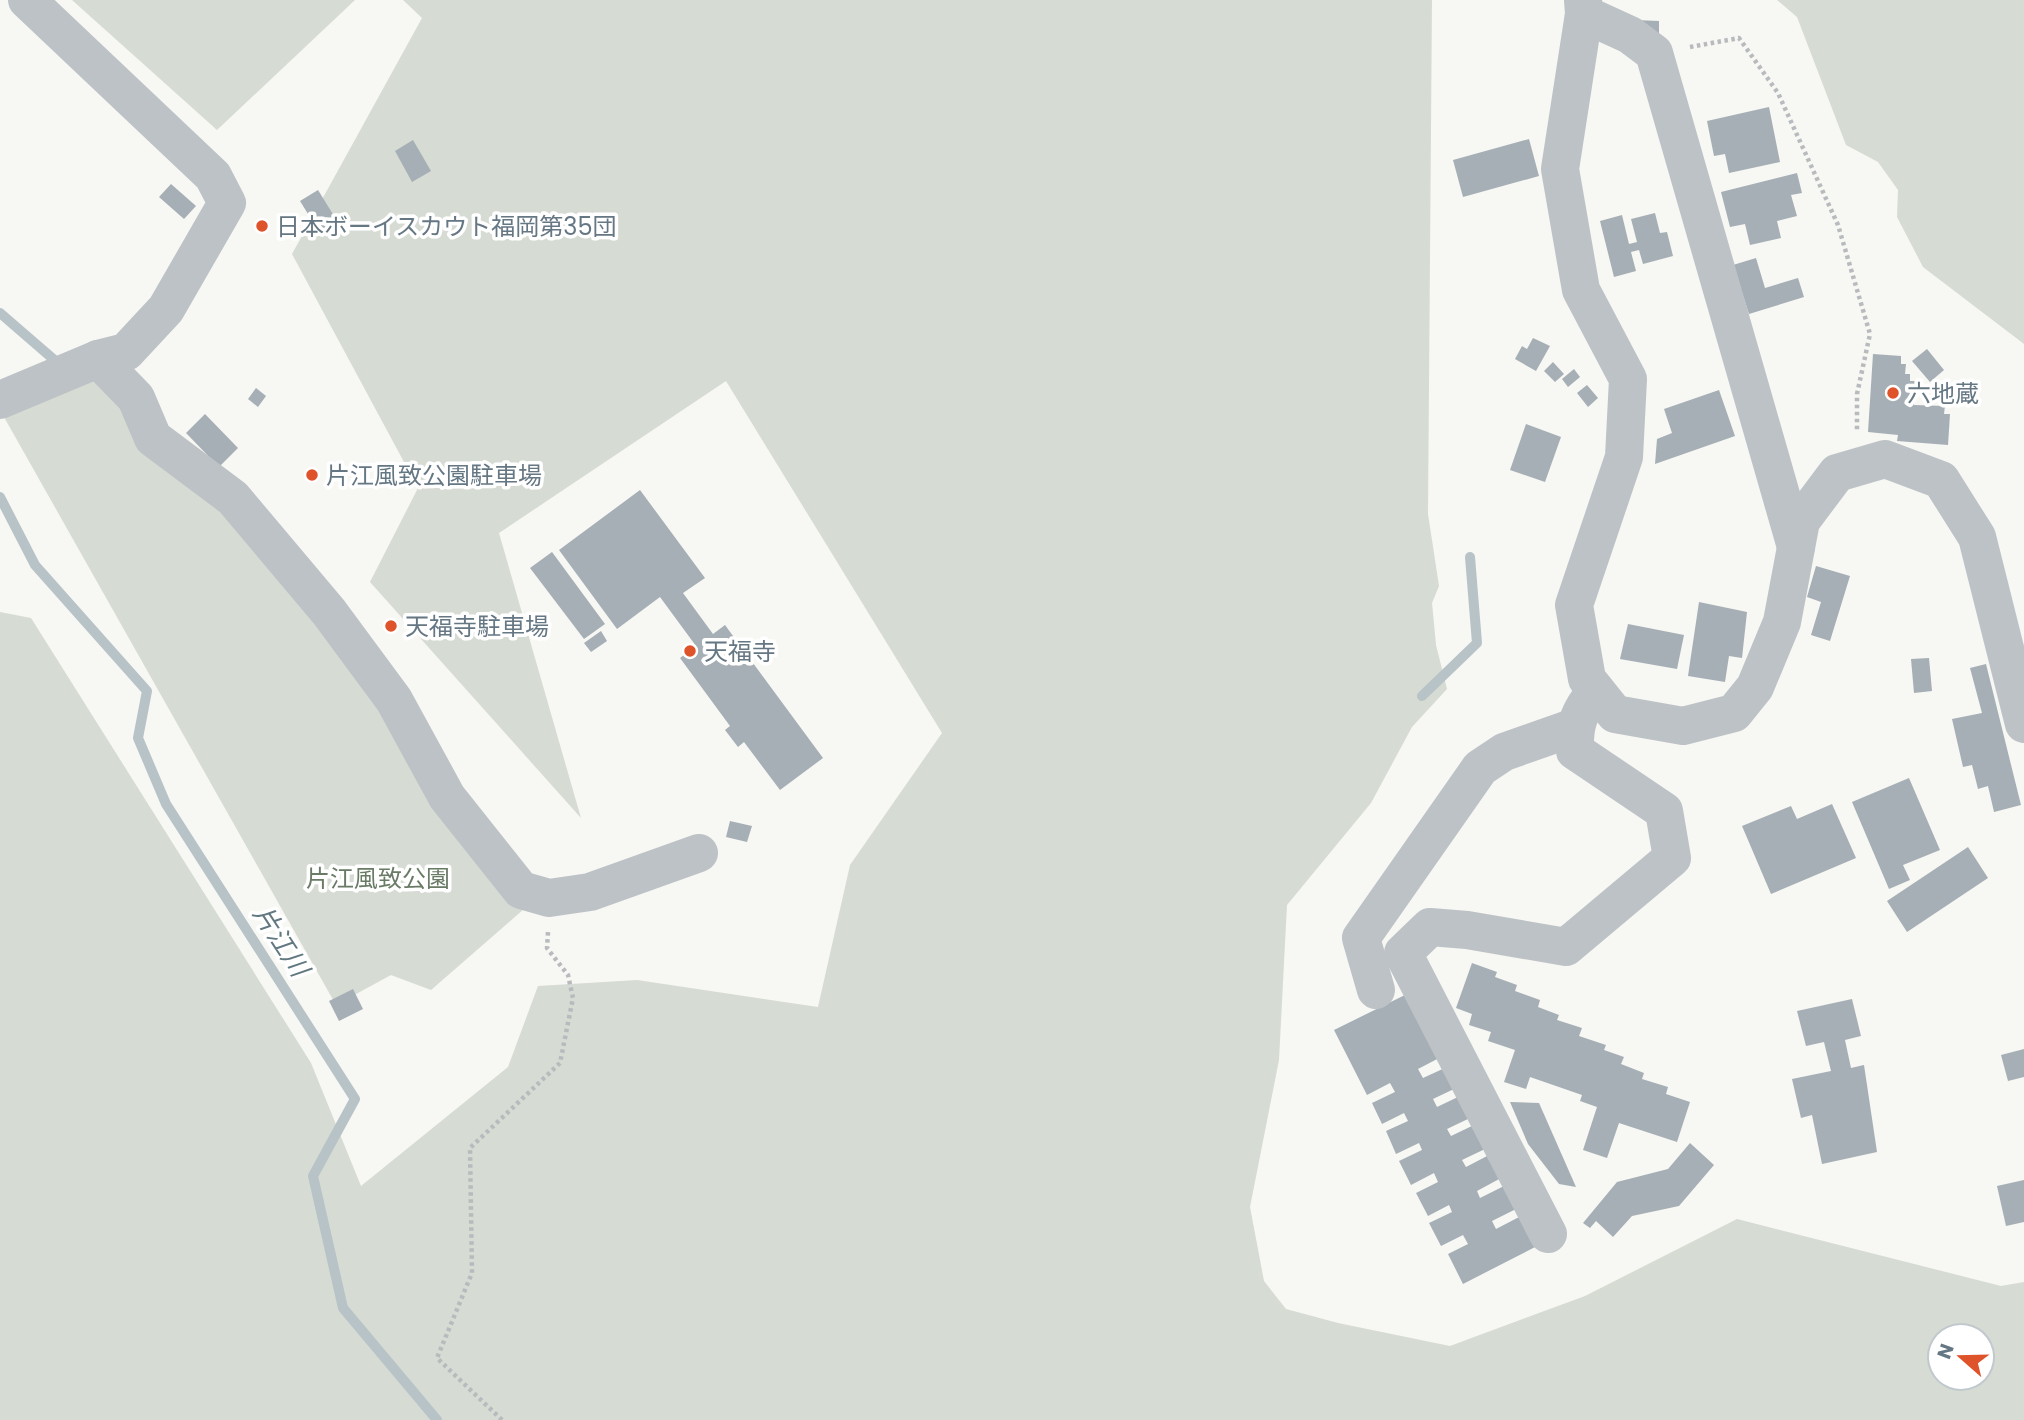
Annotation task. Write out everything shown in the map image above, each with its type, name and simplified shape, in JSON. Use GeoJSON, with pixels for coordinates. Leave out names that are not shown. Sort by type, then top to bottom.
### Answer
{"type":"FeatureCollection","features":[{"type":"Feature","properties":{"kind":"street"},"geometry":{"type":"LineString","coordinates":[[0,400],[98,359],[126,352],[166,309],[227,203],[213,176],[27,0]]}},
{"type":"Feature","properties":{"kind":"street"},"geometry":{"type":"LineString","coordinates":[[1796,547],[1654,53],[1584,7],[1560,169],[1581,290],[1628,379],[1624,457],[1574,605],[1587,679],[1615,714],[1683,726],[1734,713],[1755,687],[1782,622],[1801,521],[1837,473],[1885,459],[1941,480],[1977,537],[2024,724]]}},
{"type":"Feature","properties":{"kind":"street"},"geometry":{"type":"LineString","coordinates":[[98,359],[136,398],[153,438],[233,498],[330,612],[394,700],[447,797],[521,890],[550,898],[590,892],[699,853]]}},
{"type":"Feature","properties":{"kind":"street"},"geometry":{"type":"LineString","coordinates":[[1548,1234],[1403,953],[1430,927],[1566,947],[1672,858],[1664,811],[1618,777],[1575,751],[1574,727],[1579,711],[1596,691]]}},
{"type":"Feature","properties":{"kind":"street"},"geometry":{"type":"LineString","coordinates":[[1376,990],[1361,938],[1480,768],[1504,752],[1574,727]]}},
{"type":"Feature","properties":{"kind":"path"},"geometry":{"type":"LineString","coordinates":[[1654,53],[1739,38],[1777,93],[1838,226],[1870,334],[1857,394],[1857,468]]}},
{"type":"Feature","properties":{"kind":"path"},"geometry":{"type":"LineString","coordinates":[[502,1420],[437,1358],[472,1273],[470,1148],[560,1063],[573,998],[568,975],[547,948],[550,898]]}},
{"type":"Feature","properties":{"kind":"green space"},"geometry":{"type":"Polygon","coordinates":[[[72,0],[355,0],[217,130],[72,0]]]}},
{"type":"Feature","properties":{"kind":"green space"},"geometry":{"type":"Polygon","coordinates":[[[403,0],[1432,0],[1428,514],[1439,586],[1432,603],[1436,645],[1447,689],[1412,727],[1371,803],[1287,905],[1279,1060],[1250,1207],[1264,1281],[1286,1309],[1338,1323],[1450,1346],[1585,1296],[1737,1219],[2001,1286],[2024,1282],[2024,1420],[0,1420],[0,612],[31,618],[311,1063],[361,1186],[508,1067],[538,986],[637,980],[818,1007],[850,865],[942,733],[726,381],[499,533],[581,818],[370,582],[418,488],[292,254],[422,18],[403,0]]]}},
{"type":"Feature","properties":{"kind":"green space"},"geometry":{"type":"Polygon","coordinates":[[[1777,0],[2024,0],[2024,344],[1923,267],[1897,217],[1898,190],[1878,162],[1846,145],[1797,17],[1777,0]]]}},
{"type":"Feature","properties":{"kind":"green space","name":"片江風致公園"},"geometry":{"type":"Polygon","coordinates":[[[98,370],[319,614],[524,909],[431,990],[391,975],[336,1005],[0,410],[98,370]]]}},
{"type":"Feature","properties":{"kind":"building"},"geometry":{"type":"Polygon","coordinates":[[[1635,20],[1659,21],[1659,37],[1635,20]]]}},
{"type":"Feature","properties":{"kind":"building"},"geometry":{"type":"Polygon","coordinates":[[[1769,107],[1780,162],[1729,173],[1725,154],[1714,156],[1707,121],[1769,107]]]}},
{"type":"Feature","properties":{"kind":"building"},"geometry":{"type":"Polygon","coordinates":[[[1529,139],[1539,176],[1463,197],[1453,160],[1529,139]]]}},
{"type":"Feature","properties":{"kind":"building"},"geometry":{"type":"Polygon","coordinates":[[[413,140],[431,171],[412,182],[395,151],[413,140]]]}},
{"type":"Feature","properties":{"kind":"building"},"geometry":{"type":"Polygon","coordinates":[[[1797,173],[1802,193],[1791,195],[1797,216],[1777,221],[1781,238],[1750,245],[1745,224],[1730,227],[1721,192],[1797,173]]]}},
{"type":"Feature","properties":{"kind":"building"},"geometry":{"type":"Polygon","coordinates":[[[171,184],[196,206],[184,219],[159,197],[171,184]]]}},
{"type":"Feature","properties":{"kind":"building"},"geometry":{"type":"Polygon","coordinates":[[[318,190],[339,224],[321,235],[300,201],[318,190]]]}},
{"type":"Feature","properties":{"kind":"building"},"geometry":{"type":"Polygon","coordinates":[[[1655,213],[1660,233],[1667,232],[1673,256],[1643,264],[1639,250],[1631,252],[1636,271],[1614,277],[1600,221],[1622,215],[1629,244],[1637,242],[1631,219],[1655,213]]]}},
{"type":"Feature","properties":{"kind":"building"},"geometry":{"type":"Polygon","coordinates":[[[1756,258],[1765,288],[1798,278],[1804,297],[1749,314],[1733,265],[1756,258]]]}},
{"type":"Feature","properties":{"kind":"building"},"geometry":{"type":"Polygon","coordinates":[[[1533,338],[1550,346],[1536,371],[1515,359],[1522,346],[1527,349],[1533,338]]]}},
{"type":"Feature","properties":{"kind":"building"},"geometry":{"type":"Polygon","coordinates":[[[1927,349],[1944,370],[1930,382],[1912,361],[1927,349]]]}},
{"type":"Feature","properties":{"kind":"building","name":"六地蔵"},"geometry":{"type":"Polygon","coordinates":[[[1873,354],[1901,356],[1901,364],[1906,364],[1905,374],[1910,374],[1910,381],[1915,381],[1914,405],[1945,406],[1944,414],[1950,414],[1948,445],[1897,441],[1898,435],[1868,432],[1873,354]]]}},
{"type":"Feature","properties":{"kind":"building"},"geometry":{"type":"Polygon","coordinates":[[[1553,362],[1564,374],[1555,382],[1544,371],[1553,362]]]}},
{"type":"Feature","properties":{"kind":"building"},"geometry":{"type":"Polygon","coordinates":[[[1574,369],[1580,377],[1568,387],[1562,379],[1574,369]]]}},
{"type":"Feature","properties":{"kind":"building"},"geometry":{"type":"Polygon","coordinates":[[[1587,385],[1598,398],[1588,407],[1577,393],[1587,385]]]}},
{"type":"Feature","properties":{"kind":"building"},"geometry":{"type":"Polygon","coordinates":[[[256,388],[266,396],[258,407],[248,399],[256,388]]]}},
{"type":"Feature","properties":{"kind":"building"},"geometry":{"type":"Polygon","coordinates":[[[1719,390],[1735,436],[1655,464],[1657,439],[1672,433],[1664,409],[1719,390]]]}},
{"type":"Feature","properties":{"kind":"building"},"geometry":{"type":"Polygon","coordinates":[[[205,414],[238,448],[219,467],[186,433],[205,414]]]}},
{"type":"Feature","properties":{"kind":"building"},"geometry":{"type":"Polygon","coordinates":[[[1526,424],[1561,437],[1545,482],[1510,470],[1526,424]]]}},
{"type":"Feature","properties":{"kind":"building"},"geometry":{"type":"Polygon","coordinates":[[[640,490],[705,578],[683,593],[713,634],[725,625],[823,758],[780,790],[744,742],[738,747],[725,730],[730,726],[680,658],[696,646],[660,597],[617,629],[559,550],[640,490]]]}},
{"type":"Feature","properties":{"kind":"building"},"geometry":{"type":"Polygon","coordinates":[[[552,552],[605,624],[584,639],[530,568],[552,552]]]}},
{"type":"Feature","properties":{"kind":"building"},"geometry":{"type":"Polygon","coordinates":[[[1816,566],[1850,576],[1830,641],[1811,635],[1821,602],[1807,597],[1816,566]]]}},
{"type":"Feature","properties":{"kind":"building"},"geometry":{"type":"Polygon","coordinates":[[[1699,602],[1747,612],[1742,658],[1729,656],[1725,682],[1688,676],[1699,602]]]}},
{"type":"Feature","properties":{"kind":"building"},"geometry":{"type":"Polygon","coordinates":[[[1628,624],[1684,635],[1677,669],[1620,659],[1628,624]]]}},
{"type":"Feature","properties":{"kind":"building"},"geometry":{"type":"Polygon","coordinates":[[[601,631],[607,641],[591,652],[584,643],[601,631]]]}},
{"type":"Feature","properties":{"kind":"building"},"geometry":{"type":"Polygon","coordinates":[[[1929,658],[1932,691],[1914,693],[1911,659],[1929,658]]]}},
{"type":"Feature","properties":{"kind":"building"},"geometry":{"type":"Polygon","coordinates":[[[1986,664],[2021,805],[1994,812],[1988,786],[1978,789],[1972,765],[1963,767],[1952,719],[1982,713],[1970,668],[1986,664]]]}},
{"type":"Feature","properties":{"kind":"building"},"geometry":{"type":"Polygon","coordinates":[[[1909,778],[1940,850],[1903,865],[1910,880],[1889,889],[1852,802],[1909,778]]]}},
{"type":"Feature","properties":{"kind":"building"},"geometry":{"type":"Polygon","coordinates":[[[1832,804],[1856,858],[1771,894],[1742,826],[1791,806],[1797,819],[1832,804]]]}},
{"type":"Feature","properties":{"kind":"building"},"geometry":{"type":"Polygon","coordinates":[[[730,821],[752,826],[747,842],[726,837],[730,821]]]}},
{"type":"Feature","properties":{"kind":"building"},"geometry":{"type":"Polygon","coordinates":[[[1968,847],[1988,878],[1907,932],[1887,901],[1968,847]]]}},
{"type":"Feature","properties":{"kind":"building"},"geometry":{"type":"Polygon","coordinates":[[[1472,963],[1497,972],[1495,977],[1517,985],[1515,991],[1540,1000],[1538,1007],[1559,1015],[1557,1020],[1582,1028],[1579,1036],[1606,1045],[1604,1050],[1624,1057],[1621,1064],[1644,1073],[1642,1079],[1668,1087],[1666,1094],[1690,1102],[1677,1142],[1619,1123],[1607,1158],[1583,1150],[1597,1107],[1580,1101],[1582,1095],[1530,1077],[1526,1089],[1504,1082],[1515,1050],[1488,1041],[1491,1032],[1469,1025],[1472,1014],[1456,1008],[1472,963]]]}},
{"type":"Feature","properties":{"kind":"building"},"geometry":{"type":"Polygon","coordinates":[[[353,989],[363,1009],[339,1021],[329,1001],[353,989]]]}},
{"type":"Feature","properties":{"kind":"building"},"geometry":{"type":"Polygon","coordinates":[[[1409,993],[1441,1057],[1418,1069],[1423,1078],[1447,1067],[1456,1088],[1433,1099],[1437,1107],[1460,1096],[1470,1118],[1447,1129],[1451,1136],[1474,1125],[1485,1149],[1462,1160],[1466,1167],[1489,1155],[1501,1178],[1477,1191],[1480,1198],[1504,1186],[1516,1209],[1492,1221],[1496,1229],[1521,1216],[1537,1246],[1463,1284],[1448,1254],[1468,1244],[1463,1235],[1441,1246],[1429,1223],[1452,1212],[1449,1205],[1428,1216],[1416,1193],[1438,1182],[1434,1173],[1411,1185],[1399,1161],[1422,1150],[1419,1143],[1396,1154],[1386,1131],[1408,1121],[1404,1113],[1382,1124],[1372,1103],[1395,1092],[1390,1083],[1367,1095],[1334,1030],[1409,993]]]}},
{"type":"Feature","properties":{"kind":"building"},"geometry":{"type":"Polygon","coordinates":[[[1852,999],[1861,1036],[1845,1040],[1851,1068],[1864,1065],[1877,1152],[1822,1164],[1812,1115],[1801,1118],[1792,1079],[1831,1071],[1824,1042],[1806,1046],[1797,1011],[1852,999]]]}},
{"type":"Feature","properties":{"kind":"building"},"geometry":{"type":"Polygon","coordinates":[[[2024,1049],[2024,1077],[2008,1081],[2001,1055],[2024,1049]]]}},
{"type":"Feature","properties":{"kind":"building"},"geometry":{"type":"Polygon","coordinates":[[[1510,1102],[1539,1103],[1576,1187],[1559,1184],[1528,1144],[1510,1102]]]}},
{"type":"Feature","properties":{"kind":"building"},"geometry":{"type":"Polygon","coordinates":[[[1690,1143],[1714,1165],[1679,1206],[1632,1216],[1613,1237],[1596,1221],[1590,1228],[1583,1223],[1617,1182],[1668,1169],[1690,1143]]]}},
{"type":"Feature","properties":{"kind":"building"},"geometry":{"type":"Polygon","coordinates":[[[2024,1180],[2024,1222],[2006,1226],[1997,1186],[2024,1180]]]}},
{"type":"Feature","properties":{"kind":"waterway","name":"片江川"},"geometry":{"type":"LineString","coordinates":[[0,313],[59,364],[55,365]]}},
{"type":"Feature","properties":{"kind":"waterway","name":"片江川"},"geometry":{"type":"LineString","coordinates":[[0,497],[35,565],[147,691],[138,738],[166,804],[355,1099],[313,1176],[343,1308],[437,1420]]}},
{"type":"Feature","properties":{"kind":"waterway"},"geometry":{"type":"LineString","coordinates":[[1422,696],[1477,643],[1470,557]]}},
{"type":"Feature","properties":{"kind":"place","name":"日本ボーイスカウト福岡第35団"},"geometry":{"type":"Point","coordinates":[262,226]}},
{"type":"Feature","properties":{"kind":"place","name":"六地蔵"},"geometry":{"type":"Point","coordinates":[1893,393]}},
{"type":"Feature","properties":{"kind":"place","name":"片江風致公園駐車場"},"geometry":{"type":"Point","coordinates":[312,475]}},
{"type":"Feature","properties":{"kind":"place","name":"天福寺駐車場"},"geometry":{"type":"Point","coordinates":[391,626]}},
{"type":"Feature","properties":{"kind":"place","name":"天福寺"},"geometry":{"type":"Point","coordinates":[690,651]}}]}
